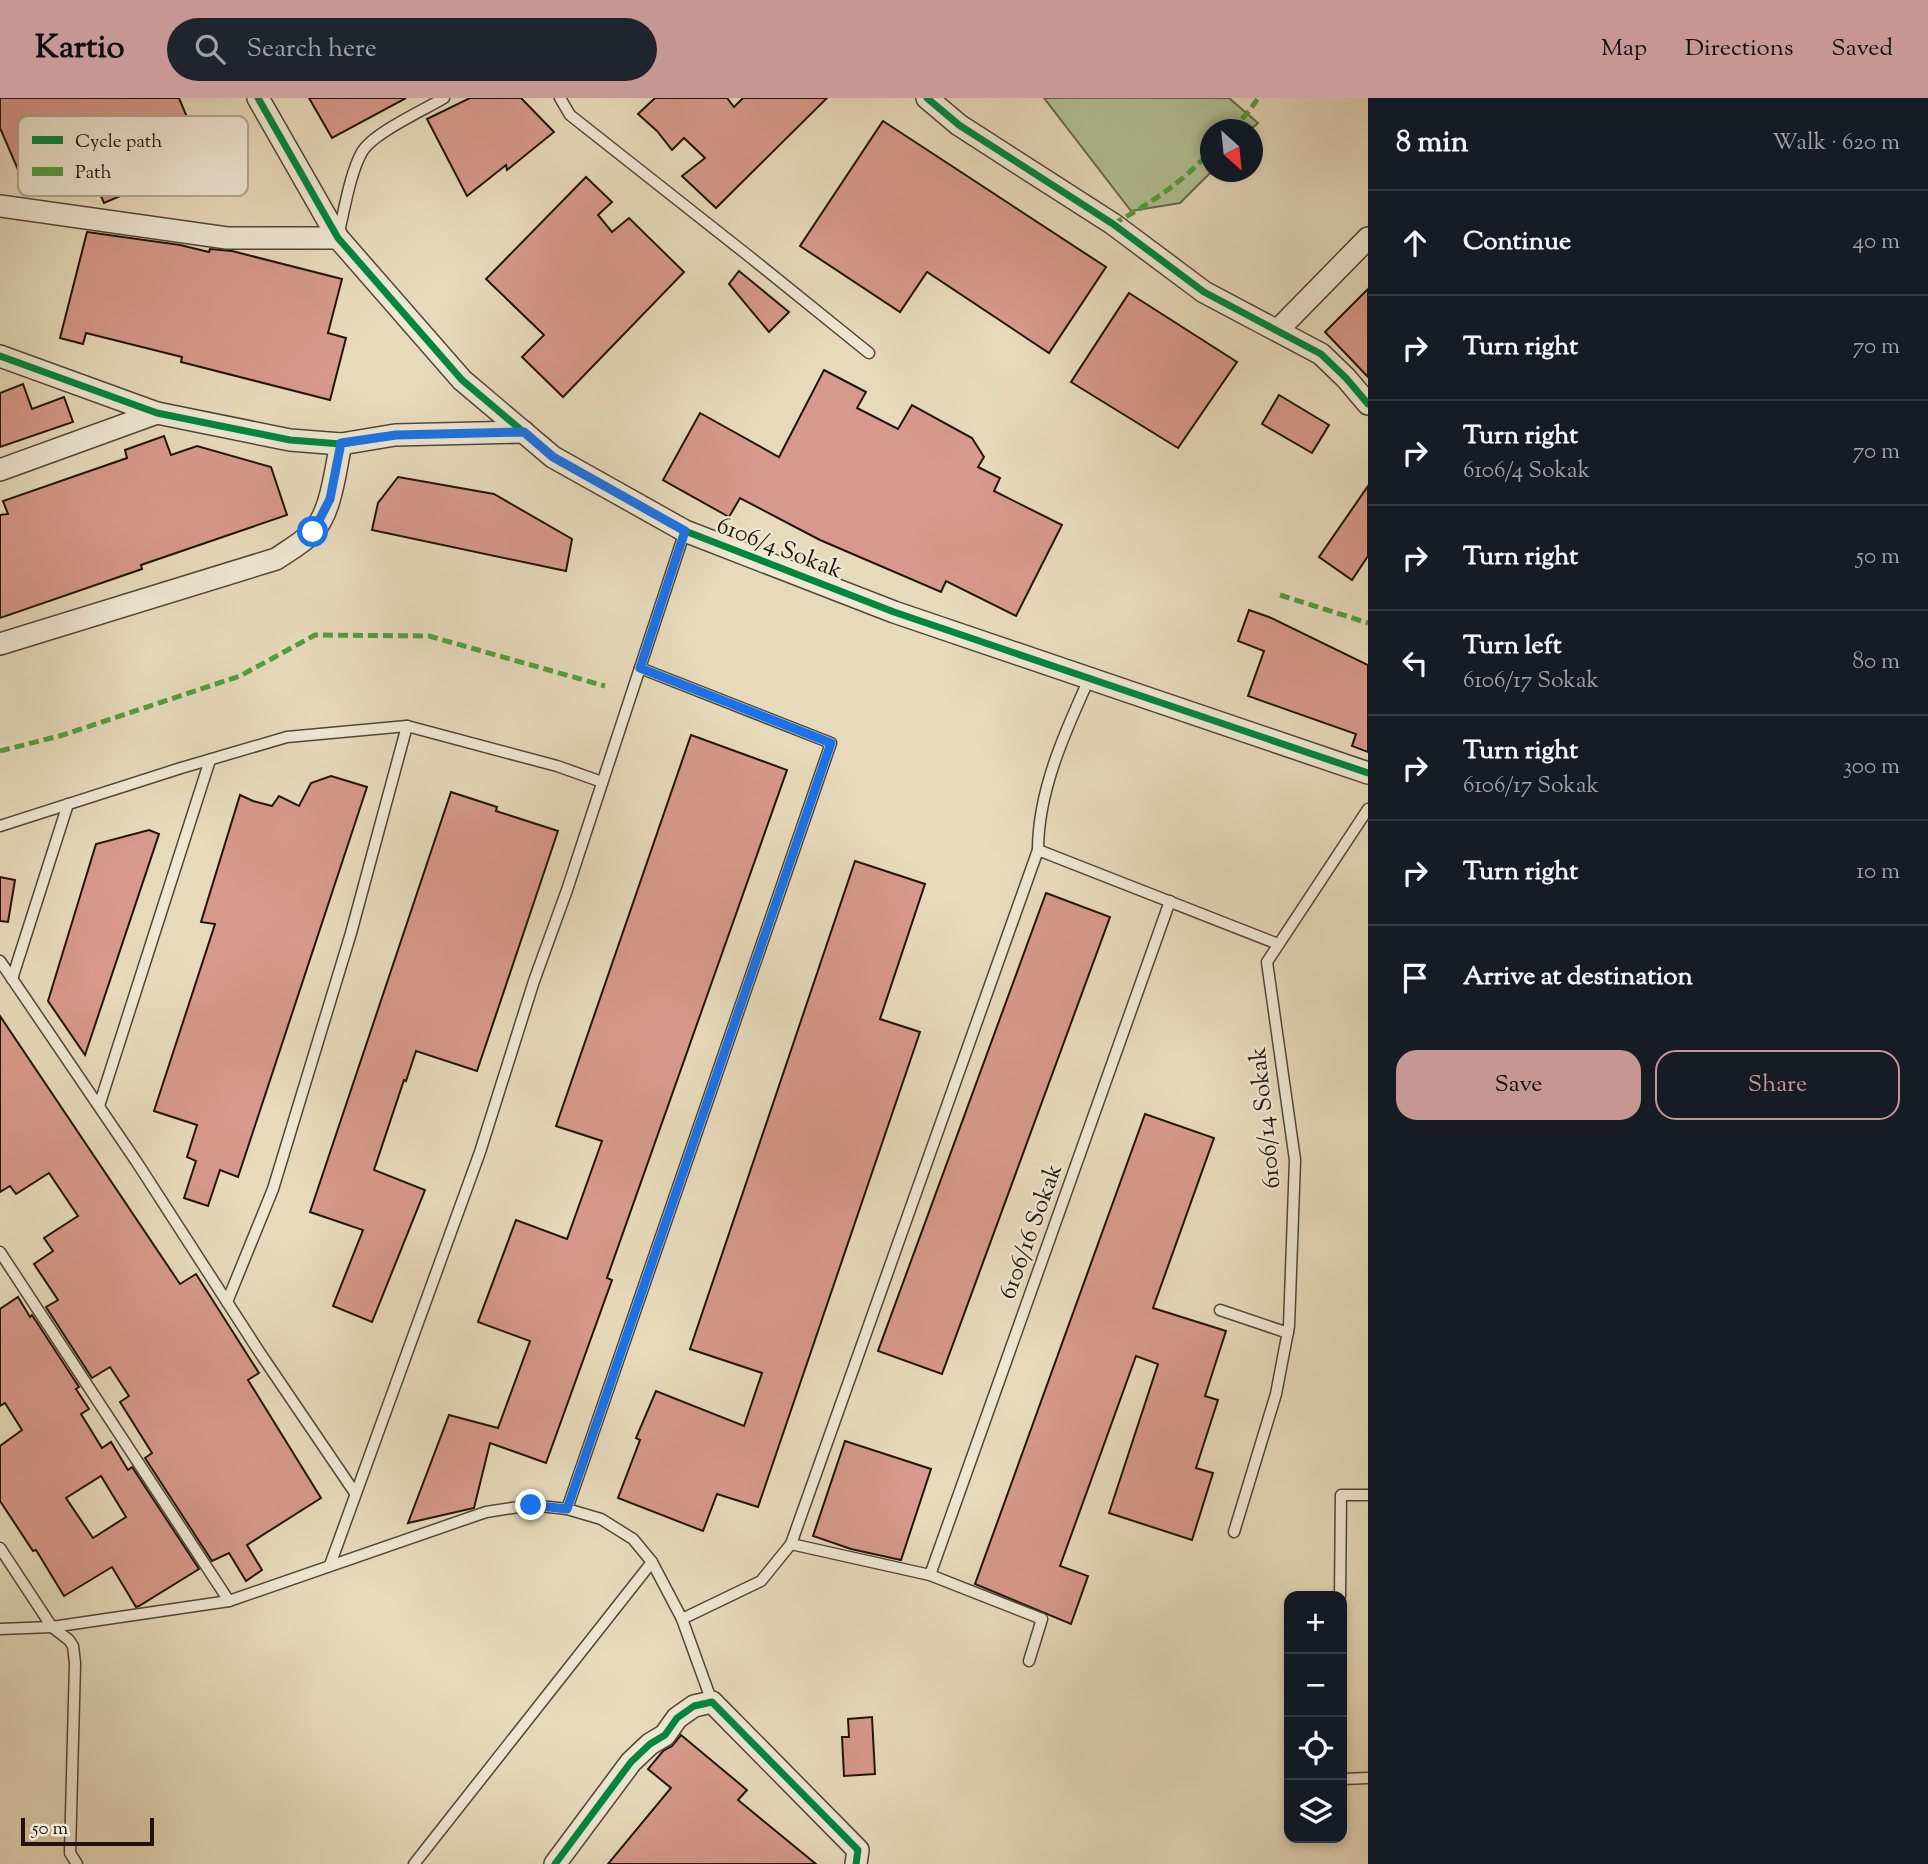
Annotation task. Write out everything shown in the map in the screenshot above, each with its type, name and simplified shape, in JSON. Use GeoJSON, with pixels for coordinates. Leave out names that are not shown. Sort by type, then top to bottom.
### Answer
{"type":"FeatureCollection","features":[{"type":"Feature","properties":{"kind":"street","name":"6106/4 Sokak"},"geometry":{"type":"LineString","coordinates":[[258,98],[338,238],[462,380],[553,457],[685,531],[894,612],[1368,773]]}},
{"type":"Feature","properties":{"kind":"street"},"geometry":{"type":"LineString","coordinates":[[926,98],[959,125],[1113,225],[1204,292],[1321,354],[1368,404]]}},
{"type":"Feature","properties":{"kind":"street"},"geometry":{"type":"LineString","coordinates":[[0,206],[227,237],[338,238]]}},
{"type":"Feature","properties":{"kind":"street"},"geometry":{"type":"LineString","coordinates":[[1278,330],[1368,238]]}},
{"type":"Feature","properties":{"kind":"street"},"geometry":{"type":"LineString","coordinates":[[0,356],[158,413],[290,440],[341,443],[396,435],[524,432]]}},
{"type":"Feature","properties":{"kind":"street"},"geometry":{"type":"LineString","coordinates":[[0,470],[158,413]]}},
{"type":"Feature","properties":{"kind":"street"},"geometry":{"type":"LineString","coordinates":[[0,644],[276,559],[313,532],[330,499],[341,443]]}},
{"type":"Feature","properties":{"kind":"street"},"geometry":{"type":"LineString","coordinates":[[555,1864],[631,1762],[664,1735],[677,1718],[694,1706],[712,1702],[854,1859]]}},
{"type":"Feature","properties":{"kind":"lane"},"geometry":{"type":"LineString","coordinates":[[338,238],[355,171],[363,151],[374,138],[444,98]]}},
{"type":"Feature","properties":{"kind":"lane"},"geometry":{"type":"LineString","coordinates":[[560,98],[570,115],[869,353]]}},
{"type":"Feature","properties":{"kind":"lane"},"geometry":{"type":"LineString","coordinates":[[330,1565],[480,1152],[534,981],[685,531]]}},
{"type":"Feature","properties":{"kind":"lane"},"geometry":{"type":"LineString","coordinates":[[567,1509],[831,743],[640,668]]}},
{"type":"Feature","properties":{"kind":"lane"},"geometry":{"type":"LineString","coordinates":[[682,1619],[761,1581],[790,1544],[1038,850],[1038,827],[1052,773],[1065,734],[1089,679]]}},
{"type":"Feature","properties":{"kind":"lane"},"geometry":{"type":"LineString","coordinates":[[0,826],[287,737],[407,726],[557,765],[602,782]]}},
{"type":"Feature","properties":{"kind":"lane"},"geometry":{"type":"LineString","coordinates":[[227,1302],[273,1189],[351,933],[407,726]]}},
{"type":"Feature","properties":{"kind":"lane"},"geometry":{"type":"LineString","coordinates":[[99,1106],[210,760]]}},
{"type":"Feature","properties":{"kind":"lane"},"geometry":{"type":"LineString","coordinates":[[12,979],[68,804]]}},
{"type":"Feature","properties":{"kind":"lane","name":"6106/14 Sokak"},"geometry":{"type":"LineString","coordinates":[[1234,1532],[1276,1394],[1288,1333],[1295,1160],[1267,962],[1368,809]]}},
{"type":"Feature","properties":{"kind":"lane"},"geometry":{"type":"LineString","coordinates":[[1038,850],[1278,944]]}},
{"type":"Feature","properties":{"kind":"lane","name":"6106/16 Sokak"},"geometry":{"type":"LineString","coordinates":[[930,1575],[1170,901]]}},
{"type":"Feature","properties":{"kind":"lane"},"geometry":{"type":"LineString","coordinates":[[0,961],[136,1161],[355,1493]]}},
{"type":"Feature","properties":{"kind":"lane"},"geometry":{"type":"LineString","coordinates":[[0,1252],[229,1601]]}},
{"type":"Feature","properties":{"kind":"lane"},"geometry":{"type":"LineString","coordinates":[[1220,1310],[1288,1333]]}},
{"type":"Feature","properties":{"kind":"lane"},"geometry":{"type":"LineString","coordinates":[[1340,1591],[1341,1495],[1368,1495]]}},
{"type":"Feature","properties":{"kind":"lane"},"geometry":{"type":"LineString","coordinates":[[0,1629],[52,1628],[229,1601],[486,1512],[531,1505],[567,1509],[601,1519],[633,1539],[652,1562],[682,1619],[712,1702]]}},
{"type":"Feature","properties":{"kind":"lane"},"geometry":{"type":"LineString","coordinates":[[790,1544],[930,1575],[1042,1619],[1029,1661]]}},
{"type":"Feature","properties":{"kind":"lane"},"geometry":{"type":"LineString","coordinates":[[0,1548],[52,1628],[73,1646],[70,1853],[77,1864]]}},
{"type":"Feature","properties":{"kind":"lane"},"geometry":{"type":"LineString","coordinates":[[414,1864],[652,1562]]}},
{"type":"Feature","properties":{"kind":"lane"},"geometry":{"type":"LineString","coordinates":[[1347,1779],[1368,1778]]}},
{"type":"Feature","properties":{"kind":"green space"},"geometry":{"type":"Polygon","coordinates":[[[1044,98],[1229,98],[1253,119],[1200,119],[1201,182],[1180,203],[1131,211],[1044,98]]]}},
{"type":"Feature","properties":{"kind":"building"},"geometry":{"type":"Polygon","coordinates":[[[0,98],[179,98],[187,116],[18,116],[18,170],[0,128],[0,98]]]}},
{"type":"Feature","properties":{"kind":"building"},"geometry":{"type":"Polygon","coordinates":[[[309,98],[406,98],[332,138],[309,98]]]}},
{"type":"Feature","properties":{"kind":"building"},"geometry":{"type":"Polygon","coordinates":[[[470,98],[521,98],[554,132],[507,170],[506,165],[467,196],[427,119],[470,98]]]}},
{"type":"Feature","properties":{"kind":"building"},"geometry":{"type":"Polygon","coordinates":[[[655,98],[727,98],[734,107],[743,98],[827,98],[716,208],[682,176],[705,158],[684,138],[672,150],[657,131],[638,114],[655,98]]]}},
{"type":"Feature","properties":{"kind":"building"},"geometry":{"type":"Polygon","coordinates":[[[883,121],[1106,267],[1049,353],[927,272],[900,312],[800,246],[883,121]]]}},
{"type":"Feature","properties":{"kind":"building"},"geometry":{"type":"Polygon","coordinates":[[[586,177],[612,202],[598,215],[612,232],[629,218],[684,272],[563,397],[522,357],[544,335],[486,279],[586,177]]]}},
{"type":"Feature","properties":{"kind":"building"},"geometry":{"type":"Polygon","coordinates":[[[101,196],[120,196],[104,203],[101,196]]]}},
{"type":"Feature","properties":{"kind":"building"},"geometry":{"type":"Polygon","coordinates":[[[87,232],[180,245],[209,252],[210,249],[232,251],[342,279],[328,333],[346,338],[330,400],[181,362],[182,357],[86,333],[83,344],[60,338],[87,232]]]}},
{"type":"Feature","properties":{"kind":"building"},"geometry":{"type":"Polygon","coordinates":[[[739,271],[789,312],[769,332],[729,284],[739,271]]]}},
{"type":"Feature","properties":{"kind":"building"},"geometry":{"type":"Polygon","coordinates":[[[1368,289],[1368,377],[1325,332],[1368,289]]]}},
{"type":"Feature","properties":{"kind":"building"},"geometry":{"type":"Polygon","coordinates":[[[1129,293],[1237,362],[1178,448],[1071,382],[1129,293]]]}},
{"type":"Feature","properties":{"kind":"building"},"geometry":{"type":"Polygon","coordinates":[[[824,370],[866,392],[857,408],[898,429],[912,405],[972,438],[984,457],[978,467],[1000,478],[994,491],[1062,525],[1016,616],[946,581],[941,592],[820,540],[740,498],[729,517],[663,480],[700,413],[779,457],[824,370]]]}},
{"type":"Feature","properties":{"kind":"building"},"geometry":{"type":"Polygon","coordinates":[[[23,384],[32,409],[64,397],[73,422],[0,447],[0,393],[23,384]]]}},
{"type":"Feature","properties":{"kind":"building"},"geometry":{"type":"Polygon","coordinates":[[[1279,395],[1329,425],[1312,453],[1262,424],[1279,395]]]}},
{"type":"Feature","properties":{"kind":"building"},"geometry":{"type":"Polygon","coordinates":[[[164,436],[171,455],[197,446],[271,467],[287,515],[141,565],[142,569],[0,618],[0,515],[8,514],[3,501],[127,458],[125,450],[164,436]]]}},
{"type":"Feature","properties":{"kind":"building"},"geometry":{"type":"Polygon","coordinates":[[[398,477],[494,494],[572,539],[566,571],[372,530],[378,503],[398,477]]]}},
{"type":"Feature","properties":{"kind":"building"},"geometry":{"type":"Polygon","coordinates":[[[1368,486],[1368,556],[1352,580],[1319,557],[1368,486]]]}},
{"type":"Feature","properties":{"kind":"building"},"geometry":{"type":"Polygon","coordinates":[[[1249,610],[1368,665],[1368,752],[1352,746],[1356,734],[1248,696],[1264,651],[1238,641],[1249,610]]]}},
{"type":"Feature","properties":{"kind":"building"},"geometry":{"type":"Polygon","coordinates":[[[691,735],[787,770],[607,1278],[612,1280],[546,1463],[490,1443],[474,1508],[408,1523],[449,1415],[498,1428],[530,1341],[478,1322],[516,1220],[567,1239],[602,1141],[556,1126],[691,735]]]}},
{"type":"Feature","properties":{"kind":"building"},"geometry":{"type":"Polygon","coordinates":[[[331,776],[367,787],[238,1177],[220,1170],[208,1206],[184,1198],[196,1161],[187,1157],[197,1125],[154,1111],[215,924],[201,922],[240,795],[272,806],[279,796],[299,806],[311,783],[331,776]]]}},
{"type":"Feature","properties":{"kind":"building"},"geometry":{"type":"Polygon","coordinates":[[[451,792],[497,807],[496,811],[558,831],[477,1071],[416,1051],[406,1081],[404,1080],[374,1170],[425,1190],[372,1322],[333,1306],[363,1230],[310,1212],[451,792]]]}},
{"type":"Feature","properties":{"kind":"building"},"geometry":{"type":"Polygon","coordinates":[[[149,830],[159,834],[85,1055],[48,1001],[96,844],[149,830]]]}},
{"type":"Feature","properties":{"kind":"building"},"geometry":{"type":"Polygon","coordinates":[[[855,861],[925,884],[880,1019],[920,1032],[758,1507],[717,1494],[703,1531],[618,1498],[640,1440],[636,1438],[656,1391],[744,1426],[762,1373],[690,1349],[855,861]]]}},
{"type":"Feature","properties":{"kind":"building"},"geometry":{"type":"Polygon","coordinates":[[[0,877],[15,880],[8,922],[0,921],[0,877]]]}},
{"type":"Feature","properties":{"kind":"building"},"geometry":{"type":"Polygon","coordinates":[[[1046,893],[1110,917],[942,1374],[878,1351],[1046,893]]]}},
{"type":"Feature","properties":{"kind":"building"},"geometry":{"type":"Polygon","coordinates":[[[0,1016],[180,1284],[196,1274],[259,1373],[248,1380],[321,1498],[247,1545],[262,1570],[246,1581],[229,1553],[212,1561],[145,1458],[152,1453],[120,1402],[129,1396],[110,1367],[92,1378],[46,1307],[58,1300],[34,1264],[53,1251],[44,1238],[78,1216],[49,1173],[16,1194],[10,1186],[0,1192],[0,1016]]]}},
{"type":"Feature","properties":{"kind":"building"},"geometry":{"type":"Polygon","coordinates":[[[1145,1114],[1214,1138],[1153,1308],[1226,1331],[1205,1396],[1218,1400],[1196,1468],[1213,1473],[1192,1540],[1109,1513],[1158,1364],[1136,1356],[1060,1566],[1088,1576],[1071,1624],[975,1584],[1145,1114]]]}},
{"type":"Feature","properties":{"kind":"building"},"geometry":{"type":"Polygon","coordinates":[[[18,1297],[30,1317],[32,1315],[79,1387],[76,1389],[89,1409],[81,1414],[102,1448],[111,1442],[128,1470],[132,1467],[199,1569],[139,1606],[136,1607],[112,1567],[64,1596],[36,1550],[33,1551],[0,1501],[0,1446],[22,1430],[5,1403],[0,1406],[0,1309],[18,1297]],[[101,1476],[66,1498],[93,1538],[126,1517],[101,1476]]]}},
{"type":"Feature","properties":{"kind":"building"},"geometry":{"type":"Polygon","coordinates":[[[845,1441],[931,1469],[901,1560],[851,1549],[813,1536],[845,1441]]]}},
{"type":"Feature","properties":{"kind":"building"},"geometry":{"type":"Polygon","coordinates":[[[872,1717],[875,1774],[844,1776],[842,1737],[849,1737],[848,1719],[872,1717]]]}},
{"type":"Feature","properties":{"kind":"building"},"geometry":{"type":"Polygon","coordinates":[[[681,1735],[747,1790],[738,1800],[816,1864],[608,1864],[671,1788],[648,1769],[681,1735]]]}},
{"type":"Feature","properties":{"kind":"marked path"},"geometry":{"type":"LineString","coordinates":[[1242,119],[1258,98]]}},
{"type":"Feature","properties":{"kind":"marked path"},"geometry":{"type":"LineString","coordinates":[[1113,224],[1164,192],[1200,162]]}},
{"type":"Feature","properties":{"kind":"marked path"},"geometry":{"type":"LineString","coordinates":[[1280,595],[1368,623]]}},
{"type":"Feature","properties":{"kind":"marked path"},"geometry":{"type":"LineString","coordinates":[[0,751],[63,735],[240,676],[315,635],[429,636],[605,686]]}},
{"type":"Feature","properties":{"kind":"cycle path"},"geometry":{"type":"LineString","coordinates":[[258,98],[338,238],[462,380],[553,457],[685,531],[894,612],[1368,773]]}},
{"type":"Feature","properties":{"kind":"cycle path"},"geometry":{"type":"LineString","coordinates":[[927,98],[959,125],[1113,224],[1204,292],[1321,354],[1368,404]]}},
{"type":"Feature","properties":{"kind":"cycle path"},"geometry":{"type":"LineString","coordinates":[[0,356],[157,413],[290,440],[341,444],[395,435],[524,432]]}},
{"type":"Feature","properties":{"kind":"cycle path"},"geometry":{"type":"LineString","coordinates":[[555,1864],[631,1762],[650,1744],[665,1735],[677,1718],[694,1706],[712,1702],[858,1850],[856,1864]]}},
{"type":"Feature","properties":{"kind":"route"},"geometry":{"type":"LineString","coordinates":[[313,532],[330,499],[341,443],[396,435],[524,432],[553,457],[685,531],[640,668],[831,743],[567,1509],[531,1505]]}}]}
